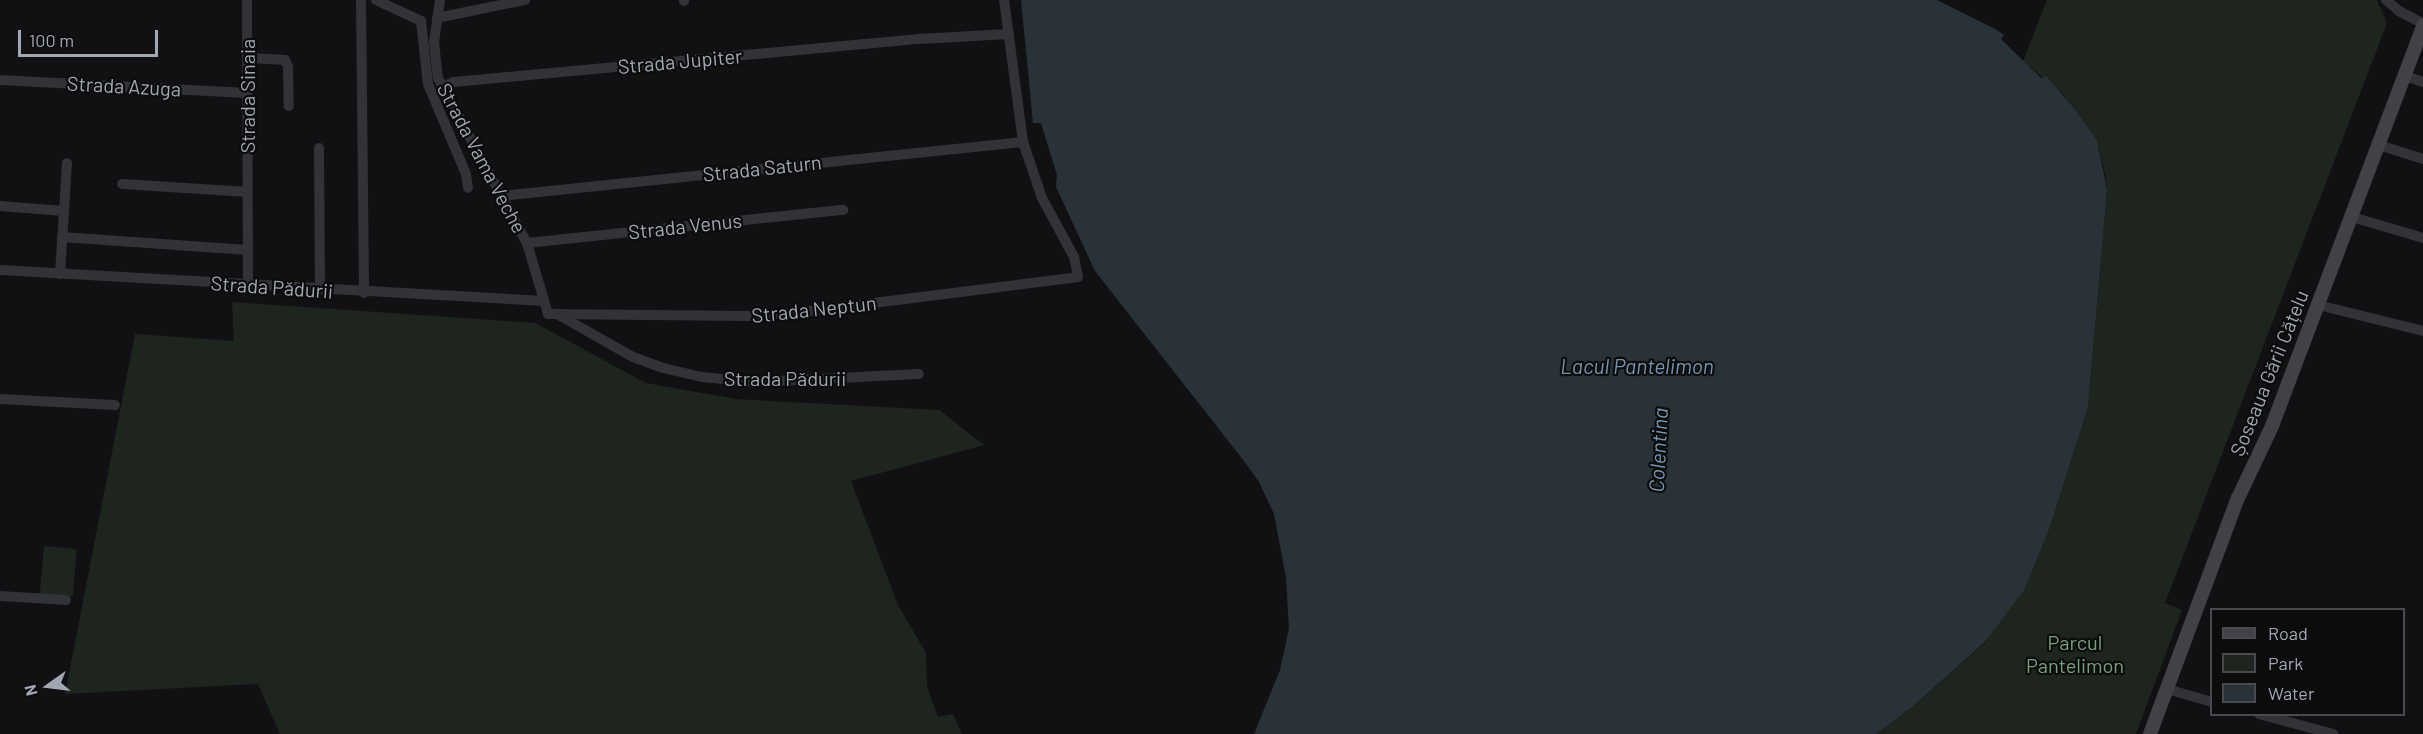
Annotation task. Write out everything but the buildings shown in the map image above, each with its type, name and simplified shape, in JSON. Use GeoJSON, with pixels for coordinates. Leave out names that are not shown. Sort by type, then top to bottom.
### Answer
{"type":"FeatureCollection","features":[{"type":"Feature","properties":{"kind":"main road","name":"Șoseaua Gării Cățelu"},"geometry":{"type":"LineString","coordinates":[[2150,734],[2238,498],[2272,426],[2423,25]]}},
{"type":"Feature","properties":{"kind":"street","name":"Strada Sinaia"},"geometry":{"type":"LineString","coordinates":[[247,0],[248,286]]}},
{"type":"Feature","properties":{"kind":"street"},"geometry":{"type":"LineString","coordinates":[[361,0],[363,293]]}},
{"type":"Feature","properties":{"kind":"street"},"geometry":{"type":"LineString","coordinates":[[376,0],[421,21],[428,84],[466,174],[468,188]]}},
{"type":"Feature","properties":{"kind":"street","name":"Strada Vama Veche"},"geometry":{"type":"LineString","coordinates":[[440,0],[434,54],[442,87],[527,243],[544,301],[552,314]]}},
{"type":"Feature","properties":{"kind":"street"},"geometry":{"type":"LineString","coordinates":[[437,18],[525,0]]}},
{"type":"Feature","properties":{"kind":"street"},"geometry":{"type":"LineString","coordinates":[[1004,0],[1023,142]]}},
{"type":"Feature","properties":{"kind":"street"},"geometry":{"type":"LineString","coordinates":[[2386,0],[2399,11],[2423,25]]}},
{"type":"Feature","properties":{"kind":"street","name":"Strada Jupiter"},"geometry":{"type":"LineString","coordinates":[[442,87],[453,82],[919,39],[1009,34]]}},
{"type":"Feature","properties":{"kind":"street"},"geometry":{"type":"LineString","coordinates":[[247,58],[285,60],[288,67],[289,106]]}},
{"type":"Feature","properties":{"kind":"street"},"geometry":{"type":"LineString","coordinates":[[2405,76],[2423,82]]}},
{"type":"Feature","properties":{"kind":"street","name":"Strada Azuga"},"geometry":{"type":"LineString","coordinates":[[0,80],[247,93]]}},
{"type":"Feature","properties":{"kind":"street","name":"Strada Saturn"},"geometry":{"type":"LineString","coordinates":[[501,196],[1023,142]]}},
{"type":"Feature","properties":{"kind":"street","name":"Strada Neptun"},"geometry":{"type":"LineString","coordinates":[[552,314],[773,315],[1078,277],[1074,257],[1042,198],[1023,142]]}},
{"type":"Feature","properties":{"kind":"street"},"geometry":{"type":"LineString","coordinates":[[2379,145],[2423,159]]}},
{"type":"Feature","properties":{"kind":"street"},"geometry":{"type":"LineString","coordinates":[[319,148],[320,290]]}},
{"type":"Feature","properties":{"kind":"street"},"geometry":{"type":"LineString","coordinates":[[60,274],[67,163]]}},
{"type":"Feature","properties":{"kind":"street"},"geometry":{"type":"LineString","coordinates":[[122,184],[248,192]]}},
{"type":"Feature","properties":{"kind":"street"},"geometry":{"type":"LineString","coordinates":[[0,206],[64,211]]}},
{"type":"Feature","properties":{"kind":"street","name":"Strada Venus"},"geometry":{"type":"LineString","coordinates":[[527,243],[843,210]]}},
{"type":"Feature","properties":{"kind":"street"},"geometry":{"type":"LineString","coordinates":[[2352,217],[2423,238]]}},
{"type":"Feature","properties":{"kind":"street"},"geometry":{"type":"LineString","coordinates":[[62,237],[248,250]]}},
{"type":"Feature","properties":{"kind":"street","name":"Strada Pădurii"},"geometry":{"type":"LineString","coordinates":[[0,270],[363,293],[544,301]]}},
{"type":"Feature","properties":{"kind":"street"},"geometry":{"type":"LineString","coordinates":[[2318,305],[2423,331]]}},
{"type":"Feature","properties":{"kind":"street","name":"Strada Pădurii"},"geometry":{"type":"LineString","coordinates":[[552,314],[633,357],[663,368],[702,377],[755,382],[919,374]]}},
{"type":"Feature","properties":{"kind":"street"},"geometry":{"type":"LineString","coordinates":[[0,399],[115,405]]}},
{"type":"Feature","properties":{"kind":"street"},"geometry":{"type":"LineString","coordinates":[[0,597],[66,600]]}},
{"type":"Feature","properties":{"kind":"street"},"geometry":{"type":"LineString","coordinates":[[2166,689],[2210,702]]}},
{"type":"Feature","properties":{"kind":"street"},"geometry":{"type":"LineString","coordinates":[[2266,716],[2333,734]]}},
{"type":"Feature","properties":{"kind":"green space","name":"Parcul Pantelimon"},"geometry":{"type":"Polygon","coordinates":[[[2047,0],[2377,0],[2387,23],[2165,603],[2182,610],[2136,734],[1876,734],[1912,707],[1985,643],[2037,555],[2050,527],[2088,407],[2107,190],[2097,140],[2062,93],[2023,61],[2047,0]]]}},
{"type":"Feature","properties":{"kind":"green space"},"geometry":{"type":"Polygon","coordinates":[[[232,302],[535,323],[646,383],[736,399],[939,410],[984,445],[851,481],[898,605],[926,653],[927,687],[938,717],[953,714],[962,734],[280,734],[258,684],[65,694],[135,334],[234,341],[232,302]]]}},
{"type":"Feature","properties":{"kind":"green space"},"geometry":{"type":"Polygon","coordinates":[[[44,546],[77,549],[73,597],[40,594],[44,546]]]}},
{"type":"Feature","properties":{"kind":"water","name":"Lacul Pantelimon"},"geometry":{"type":"Polygon","coordinates":[[[1021,0],[1937,0],[1997,30],[2004,35],[2001,39],[2041,78],[2046,76],[2074,108],[2097,140],[2107,190],[2088,407],[2050,527],[2024,590],[1985,642],[1912,707],[1876,734],[1254,734],[1280,670],[1289,628],[1286,578],[1274,514],[1259,482],[1244,461],[1095,271],[1056,187],[1057,175],[1041,123],[1033,123],[1021,0]]]}},
{"type":"Feature","properties":{"kind":"water label","name":"Colentina"},"geometry":{"type":"Point","coordinates":[1658,450]}}]}
